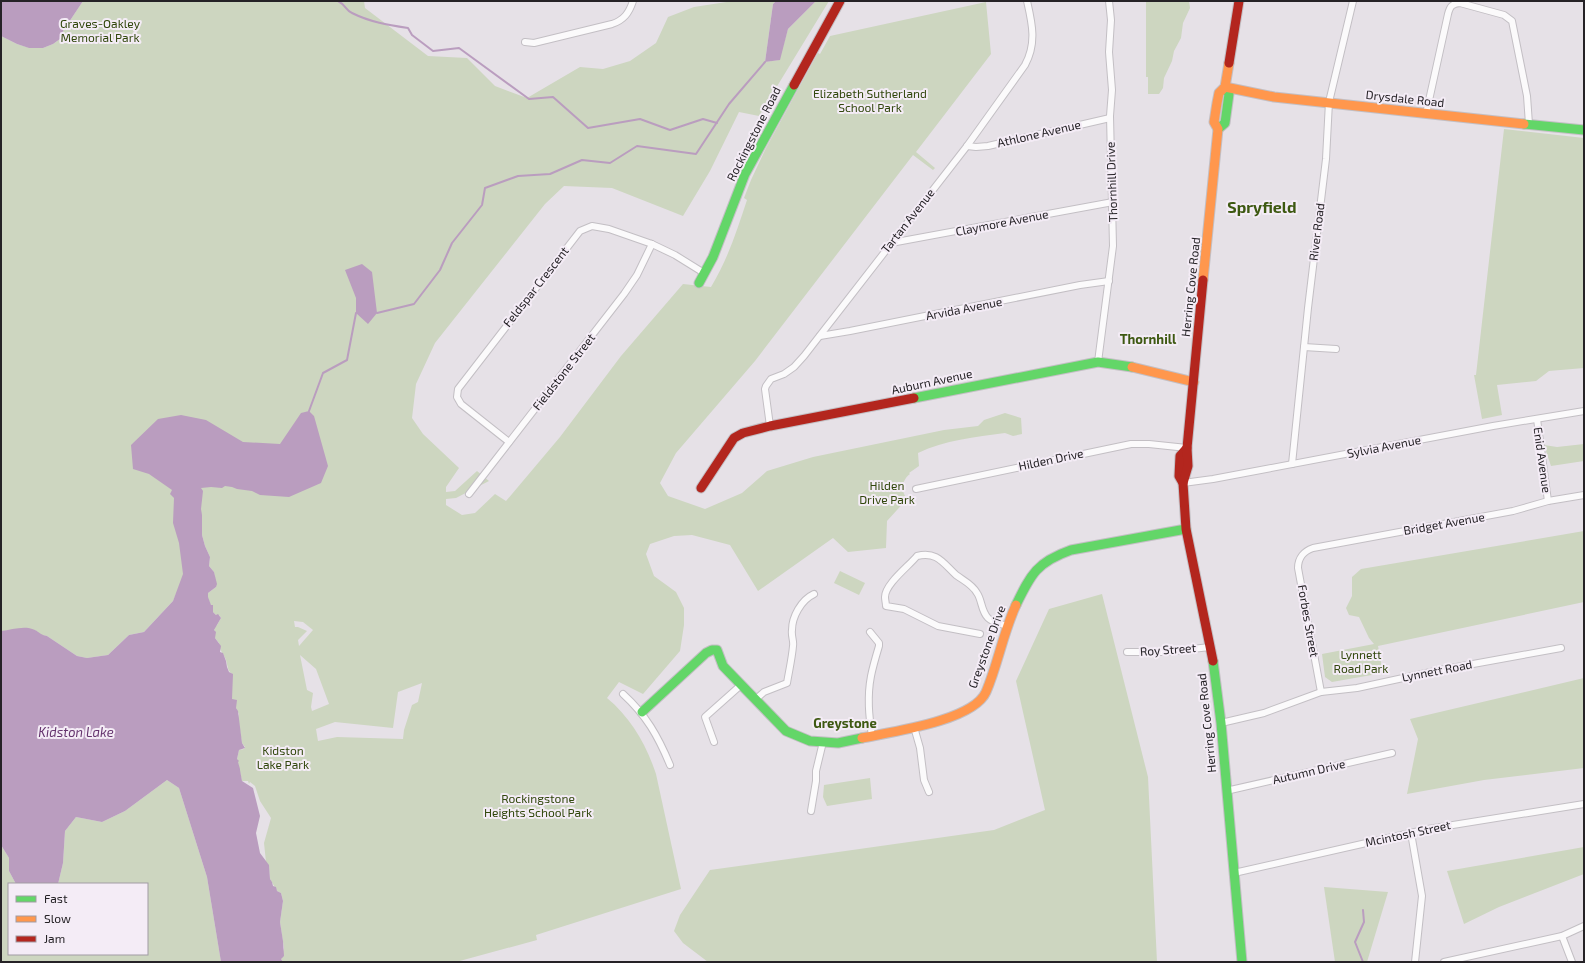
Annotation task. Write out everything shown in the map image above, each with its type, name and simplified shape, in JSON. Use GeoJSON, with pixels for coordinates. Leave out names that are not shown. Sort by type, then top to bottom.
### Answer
{"type":"FeatureCollection","features":[{"type":"Feature","properties":{"kind":"street"},"geometry":{"type":"LineString","coordinates":[[525,42],[534,43],[612,24],[623,19],[630,9],[633,1]]}},
{"type":"Feature","properties":{"kind":"street","name":"Rockingstone Road"},"geometry":{"type":"LineString","coordinates":[[698,283],[713,257],[744,174],[840,1]]}},
{"type":"Feature","properties":{"kind":"street","name":"Tartan Avenue"},"geometry":{"type":"LineString","coordinates":[[770,426],[765,389],[766,384],[771,379],[784,374],[794,367],[820,336],[967,146],[1025,65],[1032,45],[1033,33],[1027,1]]}},
{"type":"Feature","properties":{"kind":"street","name":"Thornhill Drive"},"geometry":{"type":"LineString","coordinates":[[1098,362],[1113,246],[1110,118],[1112,90],[1109,52],[1111,20],[1108,1]]}},
{"type":"Feature","properties":{"kind":"street","name":"Herring Cove Road"},"geometry":{"type":"LineString","coordinates":[[1239,1],[1225,87],[1229,94],[1225,123],[1218,129],[1187,448],[1180,456],[1179,476],[1183,483],[1186,529],[1214,668],[1221,723],[1242,962]]}},
{"type":"Feature","properties":{"kind":"street","name":"River Road"},"geometry":{"type":"LineString","coordinates":[[1292,464],[1326,159],[1329,102],[1353,1]]}},
{"type":"Feature","properties":{"kind":"street"},"geometry":{"type":"LineString","coordinates":[[1426,114],[1448,14],[1454,4],[1460,3],[1504,15],[1512,21],[1527,96],[1529,124]]}},
{"type":"Feature","properties":{"kind":"street","name":"Drysdale Road"},"geometry":{"type":"LineString","coordinates":[[1225,87],[1274,96],[1426,114],[1584,130]]}},
{"type":"Feature","properties":{"kind":"street","name":"Athlone Avenue"},"geometry":{"type":"LineString","coordinates":[[967,146],[988,146],[1110,118]]}},
{"type":"Feature","properties":{"kind":"street","name":"Claymore Avenue"},"geometry":{"type":"LineString","coordinates":[[891,243],[1113,202]]}},
{"type":"Feature","properties":{"kind":"street","name":"Feldspar Crescent"},"geometry":{"type":"LineString","coordinates":[[509,442],[461,404],[457,394],[460,385],[582,229],[592,226],[600,227],[652,244],[704,273]]}},
{"type":"Feature","properties":{"kind":"street","name":"Fieldstone Street"},"geometry":{"type":"LineString","coordinates":[[469,494],[624,294],[637,275],[652,244]]}},
{"type":"Feature","properties":{"kind":"street","name":"Arvida Avenue"},"geometry":{"type":"LineString","coordinates":[[820,336],[850,332],[1080,285],[1109,281]]}},
{"type":"Feature","properties":{"kind":"street"},"geometry":{"type":"LineString","coordinates":[[1304,348],[1336,349]]}},
{"type":"Feature","properties":{"kind":"street","name":"Auburn Avenue"},"geometry":{"type":"LineString","coordinates":[[701,488],[734,438],[743,433],[770,426],[1098,362],[1134,367],[1194,382]]}},
{"type":"Feature","properties":{"kind":"street","name":"Sylvia Avenue"},"geometry":{"type":"LineString","coordinates":[[1183,483],[1213,479],[1493,426],[1584,411]]}},
{"type":"Feature","properties":{"kind":"street","name":"Enid Avenue"},"geometry":{"type":"LineString","coordinates":[[1537,419],[1548,501]]}},
{"type":"Feature","properties":{"kind":"street","name":"Hilden Drive"},"geometry":{"type":"LineString","coordinates":[[916,488],[1131,444],[1149,444],[1187,448]]}},
{"type":"Feature","properties":{"kind":"street","name":"Bridget Avenue"},"geometry":{"type":"LineString","coordinates":[[1304,552],[1313,548],[1513,511],[1548,501],[1584,495]]}},
{"type":"Feature","properties":{"kind":"street","name":"Greystone Drive"},"geometry":{"type":"LineString","coordinates":[[642,712],[704,655],[712,650],[717,650],[720,660],[724,666],[786,731],[810,741],[838,743],[914,727],[956,716],[967,711],[985,694],[1008,626],[1026,583],[1038,568],[1051,559],[1071,550],[1186,529]]}},
{"type":"Feature","properties":{"kind":"street","name":"Forbes Street"},"geometry":{"type":"LineString","coordinates":[[1304,552],[1299,560],[1298,567],[1321,692]]}},
{"type":"Feature","properties":{"kind":"street"},"geometry":{"type":"LineString","coordinates":[[980,634],[938,626],[904,609],[886,606],[886,591],[892,582],[917,556],[929,555],[944,562],[956,574],[972,586],[979,596],[984,613],[988,619],[1008,626]]}},
{"type":"Feature","properties":{"kind":"street"},"geometry":{"type":"LineString","coordinates":[[756,700],[764,692],[787,683],[793,644],[793,623],[799,608],[814,594]]}},
{"type":"Feature","properties":{"kind":"street"},"geometry":{"type":"LineString","coordinates":[[870,632],[879,646],[871,676],[869,691],[868,711],[872,736]]}},
{"type":"Feature","properties":{"kind":"street","name":"Roy Street"},"geometry":{"type":"LineString","coordinates":[[1127,652],[1160,652],[1210,648]]}},
{"type":"Feature","properties":{"kind":"street","name":"Lynnett Road"},"geometry":{"type":"LineString","coordinates":[[1221,723],[1264,712],[1321,692],[1356,688],[1447,669],[1561,648]]}},
{"type":"Feature","properties":{"kind":"street"},"geometry":{"type":"LineString","coordinates":[[714,742],[704,717],[741,685]]}},
{"type":"Feature","properties":{"kind":"street"},"geometry":{"type":"LineString","coordinates":[[623,694],[642,712],[656,734],[670,765]]}},
{"type":"Feature","properties":{"kind":"street"},"geometry":{"type":"LineString","coordinates":[[914,727],[920,748],[924,780],[928,792]]}},
{"type":"Feature","properties":{"kind":"street"},"geometry":{"type":"LineString","coordinates":[[811,811],[816,781],[816,771],[823,742]]}},
{"type":"Feature","properties":{"kind":"street","name":"Autumn Drive"},"geometry":{"type":"LineString","coordinates":[[1226,791],[1392,753]]}},
{"type":"Feature","properties":{"kind":"street","name":"Mcintosh Street"},"geometry":{"type":"LineString","coordinates":[[1234,872],[1411,833],[1584,804]]}},
{"type":"Feature","properties":{"kind":"street"},"geometry":{"type":"LineString","coordinates":[[1411,833],[1422,896],[1415,962]]}},
{"type":"Feature","properties":{"kind":"street"},"geometry":{"type":"LineString","coordinates":[[1444,962],[1562,936],[1584,926]]}},
{"type":"Feature","properties":{"kind":"street"},"geometry":{"type":"LineString","coordinates":[[1562,936],[1572,962]]}},
{"type":"Feature","properties":{"kind":"green space"},"geometry":{"type":"Polygon","coordinates":[[[83,1],[364,1],[365,8],[428,56],[467,58],[495,86],[527,98],[580,67],[603,69],[630,61],[656,43],[668,17],[694,7],[733,1],[776,1],[773,4],[765,62],[779,60],[788,29],[816,1],[829,1],[759,116],[739,112],[710,171],[683,216],[612,188],[564,186],[545,204],[435,343],[416,384],[412,418],[423,434],[459,468],[446,487],[446,492],[455,491],[477,471],[489,481],[456,498],[446,499],[446,505],[462,515],[475,513],[495,494],[506,501],[560,437],[621,356],[683,284],[711,287],[732,244],[747,200],[744,198],[766,148],[818,53],[820,54],[830,36],[986,2],[991,54],[916,152],[935,168],[933,170],[913,155],[755,361],[676,453],[660,483],[668,496],[705,509],[742,493],[767,471],[813,457],[944,430],[978,426],[984,420],[1005,413],[1021,418],[1022,434],[1013,436],[1005,433],[960,440],[939,445],[918,453],[919,466],[909,473],[910,474],[905,479],[903,485],[903,492],[907,499],[887,521],[886,548],[848,552],[833,538],[758,591],[730,545],[692,535],[674,536],[650,544],[646,554],[654,576],[676,592],[684,608],[684,625],[680,651],[643,694],[619,682],[607,698],[616,706],[637,732],[648,752],[656,774],[681,889],[536,935],[537,940],[456,962],[283,962],[281,959],[284,948],[280,922],[283,901],[281,893],[277,891],[270,879],[264,843],[271,818],[260,801],[255,786],[250,782],[249,784],[248,781],[242,781],[237,759],[239,750],[244,749],[245,747],[242,743],[236,700],[232,700],[232,674],[228,669],[219,643],[215,638],[214,627],[221,618],[213,612],[213,605],[211,606],[208,598],[208,593],[216,587],[214,572],[209,566],[210,557],[202,535],[202,515],[172,487],[192,569],[173,601],[144,632],[129,635],[108,655],[87,658],[77,656],[47,636],[41,635],[35,630],[1,631],[1,36],[17,44],[30,48],[43,48],[60,39],[63,31],[83,1]],[[294,621],[295,627],[307,631],[298,640],[299,646],[313,630],[303,622],[294,621]],[[300,655],[307,690],[313,693],[311,707],[312,711],[329,704],[316,669],[300,655]],[[422,683],[398,692],[393,728],[335,722],[316,729],[318,741],[337,737],[403,739],[404,730],[412,705],[418,702],[422,683]]]}},
{"type":"Feature","properties":{"kind":"green space"},"geometry":{"type":"Polygon","coordinates":[[[1146,1],[1189,1],[1190,8],[1183,23],[1181,38],[1174,51],[1172,61],[1164,78],[1163,88],[1159,94],[1148,94],[1148,77],[1146,77],[1146,1]]]}},
{"type":"Feature","properties":{"kind":"green space"},"geometry":{"type":"Polygon","coordinates":[[[1504,129],[1584,138],[1584,368],[1549,371],[1536,381],[1497,385],[1502,415],[1482,419],[1474,375],[1476,375],[1504,129]]]}},
{"type":"Feature","properties":{"kind":"green space"},"geometry":{"type":"Polygon","coordinates":[[[1584,444],[1584,461],[1551,466],[1544,445],[1557,447],[1584,444]]]}},
{"type":"Feature","properties":{"kind":"green space","name":"Lynnett Road Park"},"geometry":{"type":"Polygon","coordinates":[[[1584,531],[1584,602],[1378,646],[1383,673],[1332,682],[1325,677],[1322,654],[1374,644],[1369,638],[1359,617],[1349,615],[1346,608],[1352,596],[1352,577],[1361,569],[1584,531]]]}},
{"type":"Feature","properties":{"kind":"green space"},"geometry":{"type":"Polygon","coordinates":[[[840,571],[865,583],[859,595],[834,583],[840,571]]]}},
{"type":"Feature","properties":{"kind":"green space"},"geometry":{"type":"Polygon","coordinates":[[[1102,594],[1148,777],[1157,962],[708,962],[683,943],[674,931],[680,915],[710,870],[994,830],[1045,810],[1016,681],[1049,609],[1102,594]]]}},
{"type":"Feature","properties":{"kind":"green space"},"geometry":{"type":"Polygon","coordinates":[[[1584,678],[1584,768],[1484,780],[1407,794],[1418,739],[1410,719],[1584,678]]]}},
{"type":"Feature","properties":{"kind":"green space"},"geometry":{"type":"Polygon","coordinates":[[[870,778],[872,799],[827,806],[823,797],[824,785],[870,778]]]}},
{"type":"Feature","properties":{"kind":"green space"},"geometry":{"type":"Polygon","coordinates":[[[167,780],[179,788],[207,877],[221,962],[1,962],[1,845],[9,858],[9,871],[15,883],[8,883],[8,955],[148,955],[148,883],[58,883],[63,863],[65,831],[76,817],[102,822],[125,811],[167,780]]]}},
{"type":"Feature","properties":{"kind":"green space"},"geometry":{"type":"Polygon","coordinates":[[[1584,847],[1584,874],[1499,907],[1464,924],[1447,871],[1584,847]]]}},
{"type":"Feature","properties":{"kind":"green space"},"geometry":{"type":"Polygon","coordinates":[[[1324,887],[1388,892],[1367,962],[1335,962],[1324,887]]]}},
{"type":"Feature","properties":{"kind":"water"},"geometry":{"type":"Polygon","coordinates":[[[1,1],[83,1],[63,31],[60,39],[43,48],[29,48],[1,36],[1,1]]]}},
{"type":"Feature","properties":{"kind":"water"},"geometry":{"type":"Polygon","coordinates":[[[776,1],[816,1],[788,29],[780,60],[765,62],[773,4],[776,1]]]}},
{"type":"Feature","properties":{"kind":"water"},"geometry":{"type":"Polygon","coordinates":[[[362,264],[372,272],[377,313],[368,324],[356,313],[356,298],[345,270],[362,264]]]}},
{"type":"Feature","properties":{"kind":"water","name":"Kidston Lake"},"geometry":{"type":"Polygon","coordinates":[[[309,411],[314,416],[328,466],[321,483],[289,497],[260,495],[252,491],[225,486],[222,488],[201,488],[203,491],[201,509],[202,535],[210,557],[209,566],[214,572],[217,584],[216,587],[208,593],[208,597],[211,605],[213,605],[213,612],[216,615],[218,614],[221,618],[214,630],[216,632],[215,638],[221,646],[220,652],[223,653],[229,672],[233,674],[232,699],[237,700],[236,708],[238,711],[242,743],[245,748],[239,750],[237,759],[239,761],[242,781],[253,788],[260,816],[256,833],[260,853],[269,865],[270,879],[273,886],[276,887],[277,891],[281,893],[283,901],[280,922],[284,956],[281,959],[283,962],[221,962],[207,877],[179,788],[167,780],[125,811],[102,822],[76,817],[65,831],[63,863],[58,883],[15,883],[9,871],[9,858],[1,845],[1,631],[22,628],[35,630],[47,636],[77,656],[87,658],[108,655],[129,635],[144,632],[173,601],[183,574],[179,543],[173,523],[174,498],[170,494],[172,490],[149,474],[133,469],[131,445],[158,419],[181,415],[206,420],[243,442],[280,444],[301,413],[309,411]]]}},
{"type":"Feature","properties":{"kind":"waterway"},"geometry":{"type":"LineString","coordinates":[[338,1],[343,4],[348,11],[366,19],[408,28],[412,35],[433,51],[459,48],[529,99],[553,97],[588,128],[640,119],[670,130],[703,119],[717,123]]}},
{"type":"Feature","properties":{"kind":"waterway"},"geometry":{"type":"LineString","coordinates":[[377,313],[414,304],[440,270],[452,243],[482,205],[485,188],[518,176],[550,174],[582,160],[610,163],[637,146],[696,154],[729,104],[765,62]]}},
{"type":"Feature","properties":{"kind":"waterway"},"geometry":{"type":"LineString","coordinates":[[309,411],[323,373],[347,360],[356,313]]}},
{"type":"Feature","properties":{"kind":"waterway"},"geometry":{"type":"LineString","coordinates":[[1363,910],[1364,922],[1355,942],[1363,962]]}},
{"type":"Feature","properties":{"kind":"traffic: fast"},"geometry":{"type":"LineString","coordinates":[[699,283],[713,257],[745,174],[794,85]]}},
{"type":"Feature","properties":{"kind":"traffic: fast"},"geometry":{"type":"LineString","coordinates":[[1218,129],[1225,123],[1229,94],[1225,87]]}},
{"type":"Feature","properties":{"kind":"traffic: fast"},"geometry":{"type":"LineString","coordinates":[[1524,124],[1584,130]]}},
{"type":"Feature","properties":{"kind":"traffic: fast"},"geometry":{"type":"LineString","coordinates":[[914,398],[1098,362],[1132,367]]}},
{"type":"Feature","properties":{"kind":"traffic: fast"},"geometry":{"type":"LineString","coordinates":[[1016,605],[1026,585],[1036,570],[1050,559],[1071,550],[1186,529]]}},
{"type":"Feature","properties":{"kind":"traffic: fast"},"geometry":{"type":"LineString","coordinates":[[642,712],[706,653],[712,650],[717,650],[723,666],[786,731],[810,741],[838,743],[862,738]]}},
{"type":"Feature","properties":{"kind":"traffic: fast"},"geometry":{"type":"LineString","coordinates":[[1213,661],[1221,723],[1242,962]]}},
{"type":"Feature","properties":{"kind":"traffic: slow"},"geometry":{"type":"LineString","coordinates":[[1203,280],[1218,129],[1214,122],[1219,93],[1225,87],[1229,63]]}},
{"type":"Feature","properties":{"kind":"traffic: slow"},"geometry":{"type":"LineString","coordinates":[[1225,87],[1274,97],[1524,124]]}},
{"type":"Feature","properties":{"kind":"traffic: slow"},"geometry":{"type":"LineString","coordinates":[[1132,367],[1194,382]]}},
{"type":"Feature","properties":{"kind":"traffic: slow"},"geometry":{"type":"LineString","coordinates":[[862,738],[930,724],[965,711],[978,702],[986,692],[1016,605]]}},
{"type":"Feature","properties":{"kind":"traffic: jam"},"geometry":{"type":"LineString","coordinates":[[794,85],[840,1]]}},
{"type":"Feature","properties":{"kind":"traffic: jam"},"geometry":{"type":"LineString","coordinates":[[1229,63],[1239,1]]}},
{"type":"Feature","properties":{"kind":"traffic: jam"},"geometry":{"type":"LineString","coordinates":[[1183,483],[1188,466],[1187,448],[1203,280]]}},
{"type":"Feature","properties":{"kind":"traffic: jam"},"geometry":{"type":"LineString","coordinates":[[701,488],[734,438],[743,433],[770,426],[914,398]]}},
{"type":"Feature","properties":{"kind":"traffic: jam"},"geometry":{"type":"LineString","coordinates":[[1187,448],[1180,456],[1179,476],[1183,483],[1186,529],[1213,661]]}},
{"type":"Feature","properties":{"kind":"district","name":"Spryfield"},"geometry":{"type":"Point","coordinates":[1262,207]}},
{"type":"Feature","properties":{"kind":"district","name":"Thornhill"},"geometry":{"type":"Point","coordinates":[1148,339]}},
{"type":"Feature","properties":{"kind":"district","name":"Greystone"},"geometry":{"type":"Point","coordinates":[845,723]}},
{"type":"Feature","properties":{"kind":"park label","name":"Graves-Oakley Memorial Park"},"geometry":{"type":"Point","coordinates":[100,31]}},
{"type":"Feature","properties":{"kind":"park label","name":"Elizabeth Sutherland School Park"},"geometry":{"type":"Point","coordinates":[870,101]}},
{"type":"Feature","properties":{"kind":"park label","name":"Hilden Drive Park"},"geometry":{"type":"Point","coordinates":[887,493]}},
{"type":"Feature","properties":{"kind":"park label","name":"Kidston Lake Park"},"geometry":{"type":"Point","coordinates":[283,758]}},
{"type":"Feature","properties":{"kind":"park label","name":"Rockingstone Heights School Park"},"geometry":{"type":"Point","coordinates":[538,806]}}]}
